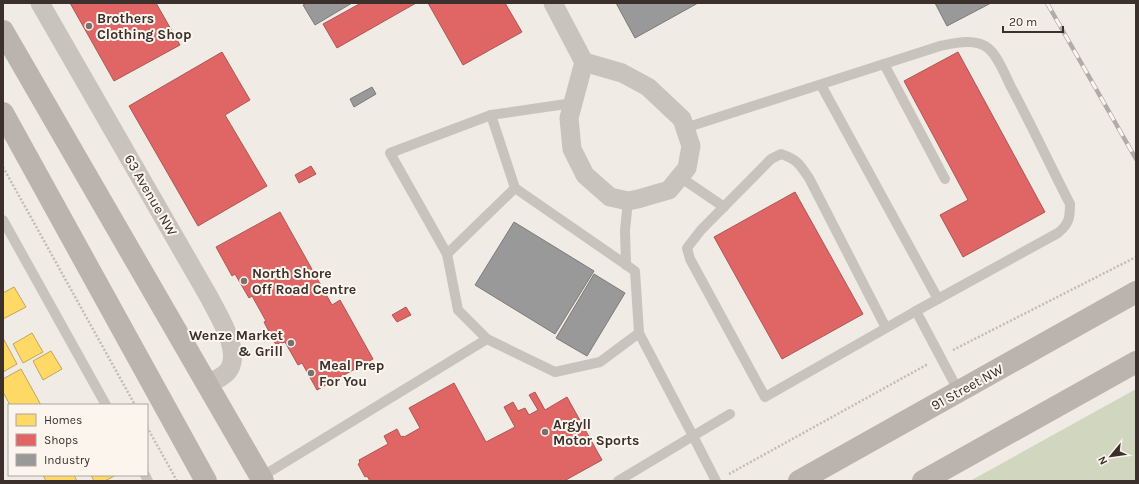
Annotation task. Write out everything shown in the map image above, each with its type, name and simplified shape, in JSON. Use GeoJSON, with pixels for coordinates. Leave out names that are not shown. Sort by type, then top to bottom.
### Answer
{"type":"FeatureCollection","features":[{"type":"Feature","properties":{"kind":"main road"},"geometry":{"type":"LineString","coordinates":[[3,31],[262,479]]}},
{"type":"Feature","properties":{"kind":"main road"},"geometry":{"type":"LineString","coordinates":[[3,113],[206,481]]}},
{"type":"Feature","properties":{"kind":"main road","name":"91 Street NW"},"geometry":{"type":"LineString","coordinates":[[799,481],[1136,292]]}},
{"type":"Feature","properties":{"kind":"main road"},"geometry":{"type":"LineString","coordinates":[[923,481],[1136,362]]}},
{"type":"Feature","properties":{"kind":"street","name":"63 Avenue NW"},"geometry":{"type":"LineString","coordinates":[[40,3],[209,297],[226,331],[233,353],[230,367],[224,375],[207,384]]}},
{"type":"Feature","properties":{"kind":"street"},"geometry":{"type":"LineString","coordinates":[[553,3],[584,62],[569,118],[572,149],[585,175],[610,197],[628,201],[669,190],[687,168],[691,146],[682,119],[648,87],[622,73],[584,62]]}},
{"type":"Feature","properties":{"kind":"lane"},"geometry":{"type":"LineString","coordinates":[[685,128],[821,86],[940,46],[961,42],[978,44],[988,48],[999,63],[1070,204],[1070,216],[1066,227],[1058,233],[916,311],[766,397],[690,259],[687,248],[700,230],[724,207],[760,168],[771,159],[781,154],[792,157],[809,178],[886,328]]}},
{"type":"Feature","properties":{"kind":"lane"},"geometry":{"type":"LineString","coordinates":[[884,64],[945,179]]}},
{"type":"Feature","properties":{"kind":"lane"},"geometry":{"type":"LineString","coordinates":[[821,86],[938,299]]}},
{"type":"Feature","properties":{"kind":"lane"},"geometry":{"type":"LineString","coordinates":[[573,103],[491,115],[390,153],[447,254],[458,310],[487,338],[555,372],[600,362],[639,333]]}},
{"type":"Feature","properties":{"kind":"lane"},"geometry":{"type":"LineString","coordinates":[[491,115],[514,188],[636,271],[639,333],[693,436],[720,479]]}},
{"type":"Feature","properties":{"kind":"lane"},"geometry":{"type":"LineString","coordinates":[[680,176],[724,207]]}},
{"type":"Feature","properties":{"kind":"lane"},"geometry":{"type":"LineString","coordinates":[[447,254],[514,188]]}},
{"type":"Feature","properties":{"kind":"lane"},"geometry":{"type":"LineString","coordinates":[[626,265],[628,201]]}},
{"type":"Feature","properties":{"kind":"lane"},"geometry":{"type":"LineString","coordinates":[[3,220],[105,404]]}},
{"type":"Feature","properties":{"kind":"lane"},"geometry":{"type":"LineString","coordinates":[[916,311],[959,392]]}},
{"type":"Feature","properties":{"kind":"lane"},"geometry":{"type":"LineString","coordinates":[[262,479],[487,338]]}},
{"type":"Feature","properties":{"kind":"lane"},"geometry":{"type":"LineString","coordinates":[[618,481],[730,414]]}},
{"type":"Feature","properties":{"kind":"path"},"geometry":{"type":"LineString","coordinates":[[3,167],[134,404]]}},
{"type":"Feature","properties":{"kind":"path"},"geometry":{"type":"LineString","coordinates":[[720,479],[940,357],[1136,257]]}},
{"type":"Feature","properties":{"kind":"path"},"geometry":{"type":"LineString","coordinates":[[148,429],[177,481]]}},
{"type":"Feature","properties":{"kind":"green space"},"geometry":{"type":"Polygon","coordinates":[[[1136,389],[1136,481],[970,481],[1136,389]]]}},
{"type":"Feature","properties":{"kind":"building: Homes"},"geometry":{"type":"Polygon","coordinates":[[[14,287],[26,307],[3,319],[3,293],[14,287]]]}},
{"type":"Feature","properties":{"kind":"building: Homes"},"geometry":{"type":"Polygon","coordinates":[[[32,333],[43,352],[23,363],[13,344],[32,333]]]}},
{"type":"Feature","properties":{"kind":"building: Homes"},"geometry":{"type":"Polygon","coordinates":[[[3,338],[17,364],[3,372],[3,338]]]}},
{"type":"Feature","properties":{"kind":"building: Homes"},"geometry":{"type":"Polygon","coordinates":[[[51,351],[62,369],[43,380],[33,361],[51,351]]]}},
{"type":"Feature","properties":{"kind":"building: Homes"},"geometry":{"type":"Polygon","coordinates":[[[21,369],[40,404],[9,404],[3,392],[3,379],[21,369]]]}},
{"type":"Feature","properties":{"kind":"building: Homes"},"geometry":{"type":"Polygon","coordinates":[[[44,476],[74,476],[77,481],[46,481],[44,476]]]}},
{"type":"Feature","properties":{"kind":"building: Homes"},"geometry":{"type":"Polygon","coordinates":[[[92,476],[114,476],[105,481],[94,481],[92,476]]]}},
{"type":"Feature","properties":{"kind":"building: Shops"},"geometry":{"type":"Polygon","coordinates":[[[70,3],[156,3],[180,45],[114,81],[70,3]]]}},
{"type":"Feature","properties":{"kind":"building: Shops"},"geometry":{"type":"Polygon","coordinates":[[[361,3],[416,3],[337,48],[323,24],[361,3]]]}},
{"type":"Feature","properties":{"kind":"building: Shops"},"geometry":{"type":"Polygon","coordinates":[[[428,3],[505,3],[522,32],[463,65],[428,3]]]}},
{"type":"Feature","properties":{"kind":"building: Shops"},"geometry":{"type":"Polygon","coordinates":[[[222,52],[250,100],[225,115],[267,186],[198,226],[129,106],[222,52]]]}},
{"type":"Feature","properties":{"kind":"building: Shops"},"geometry":{"type":"Polygon","coordinates":[[[958,52],[1045,212],[963,257],[940,215],[968,200],[904,81],[958,52]]]}},
{"type":"Feature","properties":{"kind":"building: Shops"},"geometry":{"type":"Polygon","coordinates":[[[311,166],[316,174],[299,183],[295,175],[311,166]]]}},
{"type":"Feature","properties":{"kind":"building: Shops"},"geometry":{"type":"Polygon","coordinates":[[[795,192],[863,314],[782,359],[714,237],[795,192]]]}},
{"type":"Feature","properties":{"kind":"building: Shops"},"geometry":{"type":"Polygon","coordinates":[[[280,212],[332,305],[340,300],[373,359],[317,390],[302,363],[298,365],[285,342],[281,342],[276,345],[264,322],[266,321],[252,296],[249,298],[235,274],[232,276],[216,247],[280,212]]]}},
{"type":"Feature","properties":{"kind":"building: Shops"},"geometry":{"type":"Polygon","coordinates":[[[406,307],[411,315],[397,322],[392,315],[406,307]]]}},
{"type":"Feature","properties":{"kind":"building: Shops","name":"Argyll Motor Sports"},"geometry":{"type":"Polygon","coordinates":[[[454,383],[486,442],[515,427],[504,407],[513,402],[518,411],[525,408],[529,415],[538,410],[529,395],[535,392],[545,410],[567,397],[602,460],[564,481],[370,481],[367,476],[365,477],[358,464],[360,463],[359,460],[388,444],[384,436],[397,429],[401,437],[404,437],[420,428],[409,408],[454,383]]]}},
{"type":"Feature","properties":{"kind":"building: Industry"},"geometry":{"type":"Polygon","coordinates":[[[307,3],[352,3],[315,25],[303,5],[307,3]]]}},
{"type":"Feature","properties":{"kind":"building: Industry"},"geometry":{"type":"Polygon","coordinates":[[[616,3],[698,3],[635,38],[616,3]]]}},
{"type":"Feature","properties":{"kind":"building: Industry"},"geometry":{"type":"Polygon","coordinates":[[[935,3],[991,3],[947,26],[935,3]]]}},
{"type":"Feature","properties":{"kind":"building: Industry"},"geometry":{"type":"Polygon","coordinates":[[[372,87],[376,94],[354,107],[350,99],[372,87]]]}},
{"type":"Feature","properties":{"kind":"building: Industry"},"geometry":{"type":"Polygon","coordinates":[[[514,222],[594,271],[555,334],[475,285],[514,222]]]}},
{"type":"Feature","properties":{"kind":"building: Industry"},"geometry":{"type":"Polygon","coordinates":[[[594,274],[625,293],[587,356],[556,338],[594,274]]]}},
{"type":"Feature","properties":{"kind":"railway"},"geometry":{"type":"LineString","coordinates":[[1047,3],[1136,159]]}},
{"type":"Feature","properties":{"kind":"place","name":"Brothers Clothing Shop"},"geometry":{"type":"Point","coordinates":[89,26]}},
{"type":"Feature","properties":{"kind":"place","name":"North Shore Off Road Centre"},"geometry":{"type":"Point","coordinates":[244,281]}},
{"type":"Feature","properties":{"kind":"place","name":"Wenze Market & Grill"},"geometry":{"type":"Point","coordinates":[291,343]}},
{"type":"Feature","properties":{"kind":"place","name":"Meal Prep For You"},"geometry":{"type":"Point","coordinates":[311,373]}},
{"type":"Feature","properties":{"kind":"place","name":"Argyll Motor Sports"},"geometry":{"type":"Point","coordinates":[545,432]}}]}
